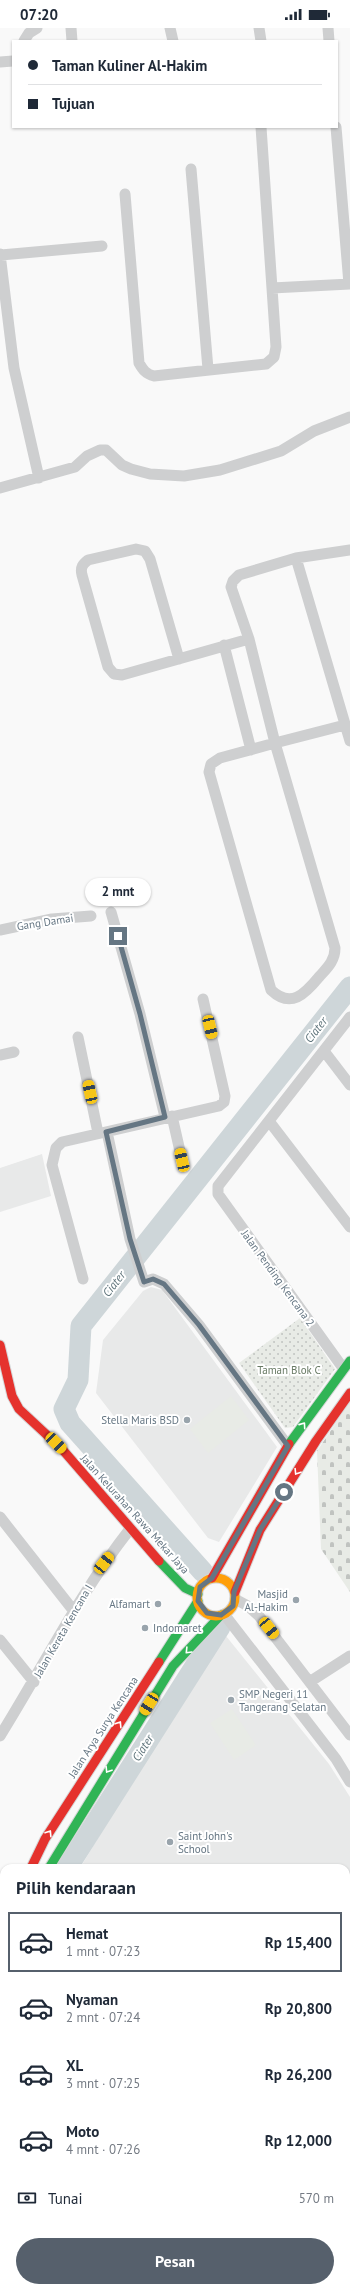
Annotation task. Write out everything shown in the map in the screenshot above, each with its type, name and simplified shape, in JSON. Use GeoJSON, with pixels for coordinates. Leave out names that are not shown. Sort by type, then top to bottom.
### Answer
{"type":"FeatureCollection","features":[{"type":"Feature","properties":{"kind":"street"},"geometry":{"type":"LineString","coordinates":[[25,40],[29,33],[37,28]]}},
{"type":"Feature","properties":{"kind":"street"},"geometry":{"type":"LineString","coordinates":[[71,28],[72,40]]}},
{"type":"Feature","properties":{"kind":"street"},"geometry":{"type":"LineString","coordinates":[[170,28],[173,40]]}},
{"type":"Feature","properties":{"kind":"street"},"geometry":{"type":"LineString","coordinates":[[259,28],[261,40]]}},
{"type":"Feature","properties":{"kind":"street"},"geometry":{"type":"LineString","coordinates":[[328,28],[329,40]]}},
{"type":"Feature","properties":{"kind":"street"},"geometry":{"type":"LineString","coordinates":[[0,62],[12,61]]}},
{"type":"Feature","properties":{"kind":"street"},"geometry":{"type":"LineString","coordinates":[[125,194],[139,362],[142,368],[148,374],[154,376],[208,369],[266,364],[274,357],[276,347],[261,128]]}},
{"type":"Feature","properties":{"kind":"street"},"geometry":{"type":"LineString","coordinates":[[272,288],[349,284],[336,128]]}},
{"type":"Feature","properties":{"kind":"street"},"geometry":{"type":"LineString","coordinates":[[191,169],[208,369]]}},
{"type":"Feature","properties":{"kind":"street"},"geometry":{"type":"LineString","coordinates":[[39,478],[4,331],[0,254],[102,246]]}},
{"type":"Feature","properties":{"kind":"street"},"geometry":{"type":"LineString","coordinates":[[0,488],[75,467],[87,456],[100,450],[106,450],[122,465],[150,474],[184,476],[220,470],[281,451],[314,431],[350,417]]}},
{"type":"Feature","properties":{"kind":"street"},"geometry":{"type":"LineString","coordinates":[[179,659],[150,559],[145,551],[136,549],[88,560],[84,563],[81,567],[82,575],[110,670],[114,674],[122,675],[179,659],[249,639]]}},
{"type":"Feature","properties":{"kind":"street"},"geometry":{"type":"LineString","coordinates":[[345,725],[275,743],[220,758],[212,764],[209,772],[271,990],[278,997],[295,998],[306,993],[333,960],[335,948],[275,743],[249,639],[232,592],[233,581],[239,575],[296,558],[350,550]]}},
{"type":"Feature","properties":{"kind":"street"},"geometry":{"type":"LineString","coordinates":[[296,558],[350,741]]}},
{"type":"Feature","properties":{"kind":"street"},"geometry":{"type":"LineString","coordinates":[[224,646],[251,750]]}},
{"type":"Feature","properties":{"kind":"street"},"geometry":{"type":"LineString","coordinates":[[111,912],[168,1117],[182,1160]]}},
{"type":"Feature","properties":{"kind":"street","name":"Gang Damai"},"geometry":{"type":"LineString","coordinates":[[0,930],[52,919],[91,916]]}},
{"type":"Feature","properties":{"kind":"street"},"geometry":{"type":"LineString","coordinates":[[84,1279],[52,1165],[53,1155],[56,1148],[62,1142],[219,1106],[224,1102],[225,1096],[203,999]]}},
{"type":"Feature","properties":{"kind":"street"},"geometry":{"type":"LineString","coordinates":[[350,1017],[269,1121],[350,1227]]}},
{"type":"Feature","properties":{"kind":"street"},"geometry":{"type":"LineString","coordinates":[[78,1037],[102,1133],[133,1248],[143,1279],[153,1279],[164,1284],[199,1325],[288,1446]]}},
{"type":"Feature","properties":{"kind":"street"},"geometry":{"type":"LineString","coordinates":[[324,1051],[350,1085]]}},
{"type":"Feature","properties":{"kind":"street"},"geometry":{"type":"LineString","coordinates":[[0,1055],[14,1052]]}},
{"type":"Feature","properties":{"kind":"street","name":"Jalan Pending Kencana 2"},"geometry":{"type":"LineString","coordinates":[[269,1121],[218,1186],[218,1194],[224,1204],[347,1365]]}},
{"type":"Feature","properties":{"kind":"street","name":"Jalan Kelurahan Rawa Mekar Jaya"},"geometry":{"type":"LineString","coordinates":[[0,1346],[15,1403],[62,1449],[130,1529],[185,1588],[198,1598]]}},
{"type":"Feature","properties":{"kind":"street"},"geometry":{"type":"LineString","coordinates":[[347,1365],[288,1446],[212,1578],[205,1582],[198,1598],[207,1613],[223,1614],[336,1759],[350,1782]]}},
{"type":"Feature","properties":{"kind":"street"},"geometry":{"type":"LineString","coordinates":[[51,1864],[62,1844],[173,1666],[223,1614],[233,1606],[235,1596],[260,1530],[316,1441],[350,1393]]}},
{"type":"Feature","properties":{"kind":"street"},"geometry":{"type":"LineString","coordinates":[[0,1517],[73,1610]]}},
{"type":"Feature","properties":{"kind":"street","name":"Jalan Kereta Kencana I"},"geometry":{"type":"LineString","coordinates":[[0,1736],[34,1682],[73,1610],[104,1563],[130,1529]]}},
{"type":"Feature","properties":{"kind":"street"},"geometry":{"type":"LineString","coordinates":[[212,1578],[226,1580],[235,1596],[259,1616],[311,1681],[350,1734]]}},
{"type":"Feature","properties":{"kind":"street","name":"Jalan Arya Surya Kencana"},"geometry":{"type":"LineString","coordinates":[[33,1864],[45,1839],[198,1598]]}},
{"type":"Feature","properties":{"kind":"street"},"geometry":{"type":"LineString","coordinates":[[0,1640],[34,1682]]}},
{"type":"Feature","properties":{"kind":"street"},"geometry":{"type":"LineString","coordinates":[[311,1681],[350,1656]]}},
{"type":"Feature","properties":{"kind":"shaded area"},"geometry":{"type":"Polygon","coordinates":[[[42,1154],[51,1196],[0,1212],[0,1168],[42,1154]]]}},
{"type":"Feature","properties":{"kind":"shaded area","name":"Stella Maris BSD"},"geometry":{"type":"Polygon","coordinates":[[[151,1287],[162,1290],[277,1447],[219,1542],[208,1538],[96,1393],[103,1340],[143,1291],[151,1287]]]}},
{"type":"Feature","properties":{"kind":"shaded area","name":"SMP Negeri 11 Tangerang Selatan"},"geometry":{"type":"Polygon","coordinates":[[[226,1636],[329,1764],[350,1797],[350,1864],[82,1864],[139,1770],[226,1636]]]}},
{"type":"Feature","properties":{"kind":"green space","name":"Taman Blok C"},"geometry":{"type":"Polygon","coordinates":[[[300,1318],[335,1369],[293,1427],[285,1428],[239,1363],[300,1318]]]}},
{"type":"Feature","properties":{"kind":"green space"},"geometry":{"type":"Polygon","coordinates":[[[231,1396],[249,1420],[208,1453],[190,1429],[231,1396]]]}},
{"type":"Feature","properties":{"kind":"green space"},"geometry":{"type":"Polygon","coordinates":[[[350,1402],[350,1592],[321,1549],[317,1451],[350,1402]]]}},
{"type":"Feature","properties":{"kind":"green space"},"geometry":{"type":"Polygon","coordinates":[[[232,1709],[256,1745],[234,1760],[210,1723],[232,1709]]]}},
{"type":"Feature","properties":{"kind":"waterway","name":"Ciater"},"geometry":{"type":"LineString","coordinates":[[203,1572],[70,1423],[64,1409],[78,1380],[81,1326],[350,987]]}},
{"type":"Feature","properties":{"kind":"waterway","name":"Ciater"},"geometry":{"type":"LineString","coordinates":[[70,1864],[220,1627]]}},
{"type":"Feature","properties":{"kind":"traffic: fast"},"geometry":{"type":"LineString","coordinates":[[289,1444],[350,1361]]}},
{"type":"Feature","properties":{"kind":"traffic: fast"},"geometry":{"type":"LineString","coordinates":[[159,1561],[185,1588],[198,1594]]}},
{"type":"Feature","properties":{"kind":"traffic: fast"},"geometry":{"type":"LineString","coordinates":[[159,1662],[198,1601]]}},
{"type":"Feature","properties":{"kind":"traffic: fast"},"geometry":{"type":"LineString","coordinates":[[51,1864],[173,1666],[221,1615]]}},
{"type":"Feature","properties":{"kind":"traffic: slow"},"geometry":{"type":"LineString","coordinates":[[216,1578],[229,1584],[235,1597],[229,1610],[216,1616],[203,1610],[197,1597],[203,1584],[216,1578]]}},
{"type":"Feature","properties":{"kind":"traffic: jam"},"geometry":{"type":"LineString","coordinates":[[0,1345],[12,1396],[19,1409],[62,1449],[159,1561]]}},
{"type":"Feature","properties":{"kind":"traffic: jam"},"geometry":{"type":"LineString","coordinates":[[235,1592],[260,1530],[316,1441],[350,1393]]}},
{"type":"Feature","properties":{"kind":"traffic: jam"},"geometry":{"type":"LineString","coordinates":[[212,1578],[289,1444]]}},
{"type":"Feature","properties":{"kind":"traffic: jam"},"geometry":{"type":"LineString","coordinates":[[33,1864],[45,1839],[159,1662]]}},
{"type":"Feature","properties":{"kind":"place","name":"Stella Maris BSD"},"geometry":{"type":"Point","coordinates":[187,1420]}},
{"type":"Feature","properties":{"kind":"place","name":"Masjid Al-Hakim"},"geometry":{"type":"Point","coordinates":[296,1600]}},
{"type":"Feature","properties":{"kind":"place","name":"Alfamart"},"geometry":{"type":"Point","coordinates":[158,1604]}},
{"type":"Feature","properties":{"kind":"place","name":"Indomaret"},"geometry":{"type":"Point","coordinates":[145,1628]}},
{"type":"Feature","properties":{"kind":"place","name":"SMP Negeri 11 Tangerang Selatan"},"geometry":{"type":"Point","coordinates":[231,1700]}},
{"type":"Feature","properties":{"kind":"place","name":"Saint John's School"},"geometry":{"type":"Point","coordinates":[170,1842]}},
{"type":"Feature","properties":{"kind":"route"},"geometry":{"type":"LineString","coordinates":[[118,936],[140,1014],[165,1117],[106,1132],[130,1239],[144,1282],[153,1279],[164,1284],[199,1325],[288,1446],[212,1578],[200,1587],[198,1601],[207,1613],[214,1616],[221,1615],[228,1612],[233,1606],[235,1599],[234,1592],[260,1530],[284,1492]]}}]}
